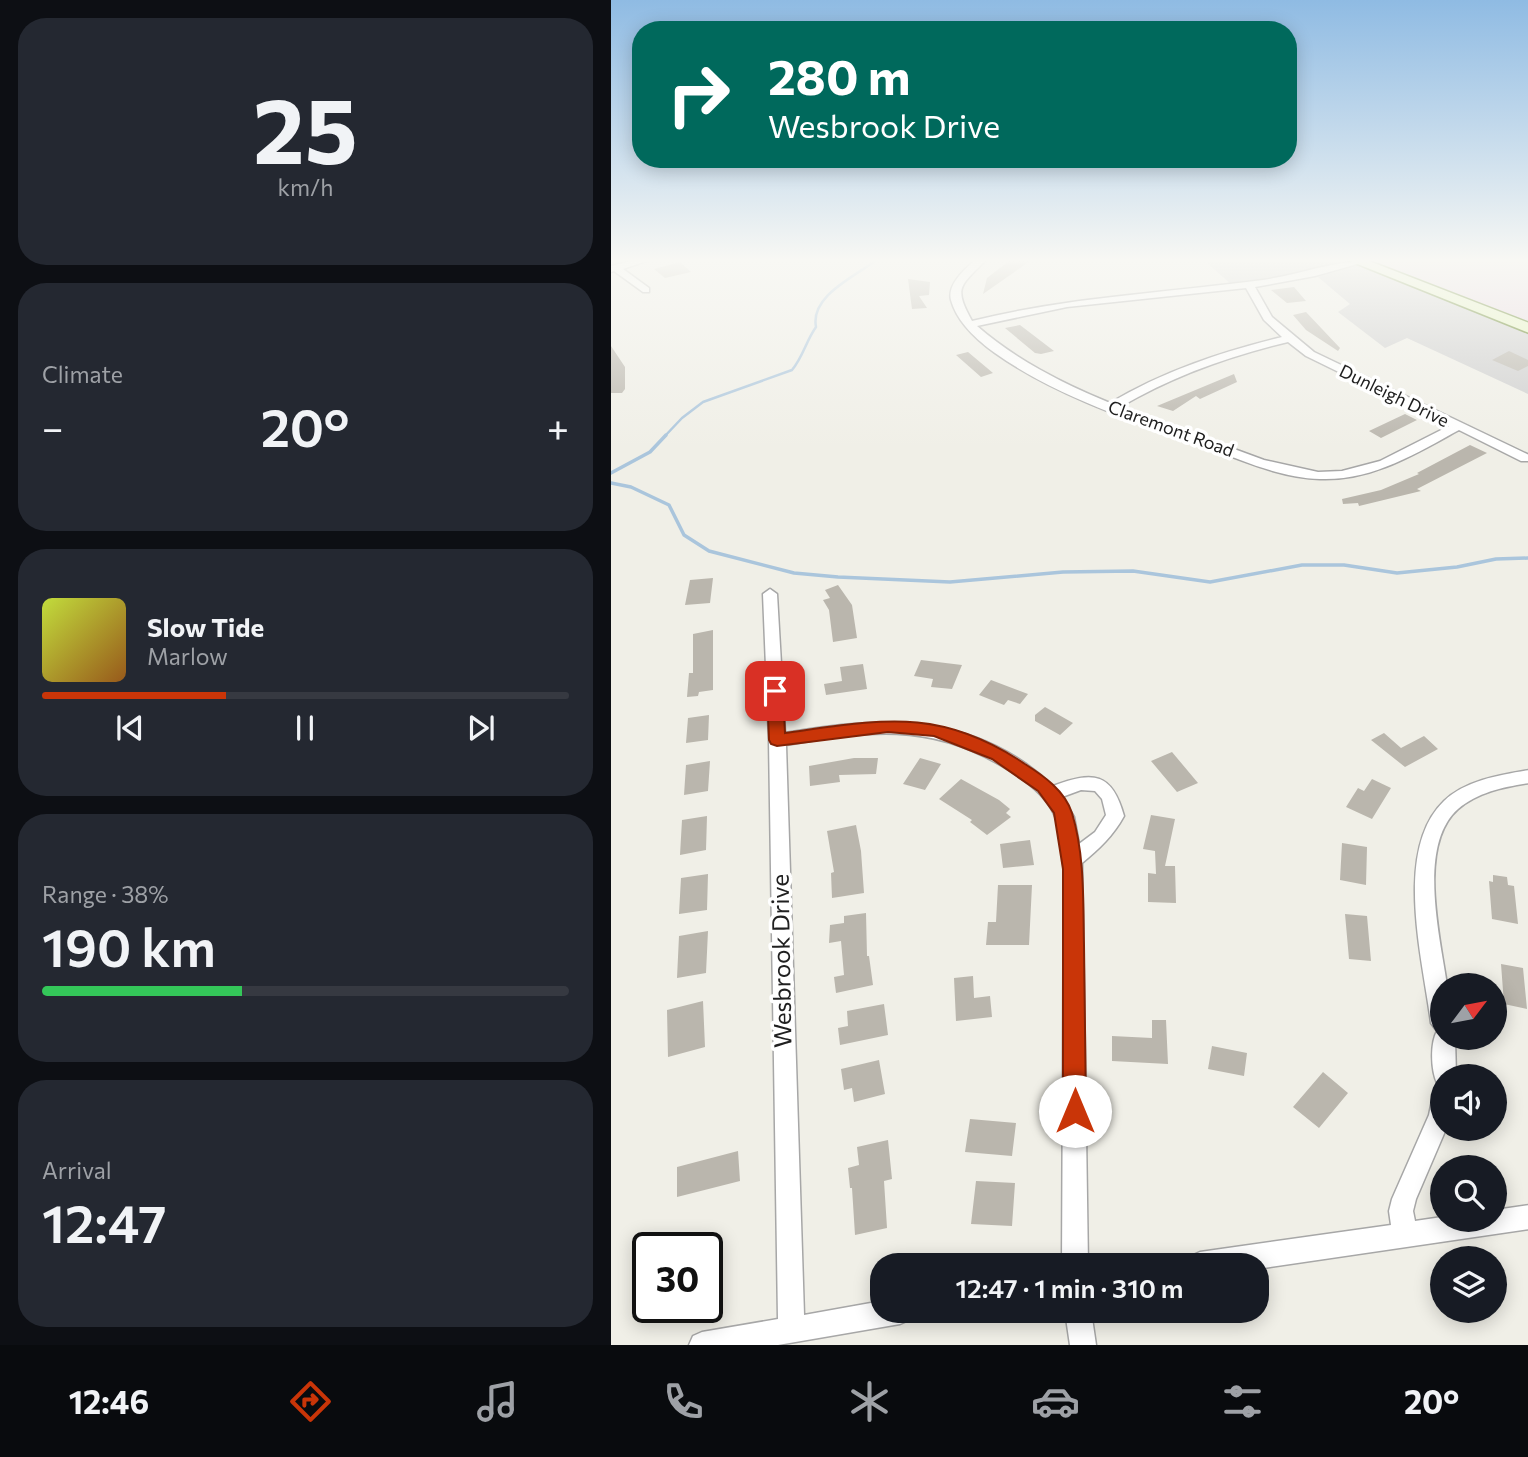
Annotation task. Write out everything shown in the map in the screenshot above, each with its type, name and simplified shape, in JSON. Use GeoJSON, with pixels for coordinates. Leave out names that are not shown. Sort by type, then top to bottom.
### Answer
{"type":"FeatureCollection","features":[{"type":"Feature","properties":{"kind":"street"},"geometry":{"type":"LineString","coordinates":[[970,325],[976,324]]}},
{"type":"Feature","properties":{"kind":"street","name":"Dunleigh Drive"},"geometry":{"type":"LineString","coordinates":[[1273,324],[1288,339],[1325,362],[1525,458]]}},
{"type":"Feature","properties":{"kind":"street","name":"Claremont Road"},"geometry":{"type":"LineString","coordinates":[[970,325],[990,343],[1025,367],[1067,389],[1284,471],[1313,476],[1353,475],[1373,470],[1458,426]]}},
{"type":"Feature","properties":{"kind":"street"},"geometry":{"type":"LineString","coordinates":[[1111,407],[1184,370],[1243,350],[1288,339]]}},
{"type":"Feature","properties":{"kind":"street","name":"Wesbrook Drive"},"geometry":{"type":"LineString","coordinates":[[770,594],[777,740],[791,1328]]}},
{"type":"Feature","properties":{"kind":"street"},"geometry":{"type":"LineString","coordinates":[[777,740],[888,726],[934,730],[966,739],[998,754],[1044,786],[1063,812],[1071,861],[1075,956],[1075,1253]]}},
{"type":"Feature","properties":{"kind":"street"},"geometry":{"type":"LineString","coordinates":[[1435,973],[1424,894],[1425,856],[1431,830],[1442,813],[1468,793],[1508,778],[1528,776]]}},
{"type":"Feature","properties":{"kind":"street"},"geometry":{"type":"LineString","coordinates":[[1050,794],[1080,783],[1100,785],[1110,797],[1115,816],[1101,837],[1071,861]]}},
{"type":"Feature","properties":{"kind":"street"},"geometry":{"type":"LineString","coordinates":[[1405,1235],[1401,1211],[1404,1199],[1430,1138]]}},
{"type":"Feature","properties":{"kind":"street"},"geometry":{"type":"LineString","coordinates":[[1269,1255],[1528,1217]]}},
{"type":"Feature","properties":{"kind":"street"},"geometry":{"type":"LineString","coordinates":[[702,1345],[870,1316]]}},
{"type":"Feature","properties":{"kind":"street"},"geometry":{"type":"LineString","coordinates":[[1080,1323],[1083,1345]]}},
{"type":"Feature","properties":{"kind":"shaded area"},"geometry":{"type":"Polygon","coordinates":[[[1353,324],[1505,324],[1528,333],[1528,394],[1407,338],[1385,348],[1353,324]]]}},
{"type":"Feature","properties":{"kind":"building"},"geometry":{"type":"Polygon","coordinates":[[[1301,324],[1317,324],[1340,348],[1338,351],[1301,324]]]}},
{"type":"Feature","properties":{"kind":"building"},"geometry":{"type":"Polygon","coordinates":[[[1020,325],[1054,351],[1035,353],[1005,328],[1020,325]]]}},
{"type":"Feature","properties":{"kind":"building"},"geometry":{"type":"Polygon","coordinates":[[[611,346],[625,367],[625,389],[622,393],[611,393],[611,346]]]}},
{"type":"Feature","properties":{"kind":"building"},"geometry":{"type":"Polygon","coordinates":[[[1509,351],[1528,360],[1528,366],[1518,371],[1492,360],[1509,351]]]}},
{"type":"Feature","properties":{"kind":"building"},"geometry":{"type":"Polygon","coordinates":[[[968,352],[993,373],[981,377],[956,355],[968,352]]]}},
{"type":"Feature","properties":{"kind":"building"},"geometry":{"type":"Polygon","coordinates":[[[1234,374],[1237,382],[1200,399],[1196,396],[1173,411],[1157,406],[1234,374]]]}},
{"type":"Feature","properties":{"kind":"building"},"geometry":{"type":"Polygon","coordinates":[[[1405,414],[1417,420],[1381,438],[1369,431],[1405,414]]]}},
{"type":"Feature","properties":{"kind":"building"},"geometry":{"type":"Polygon","coordinates":[[[1470,445],[1487,453],[1417,489],[1421,491],[1359,506],[1358,503],[1343,504],[1342,499],[1381,490],[1419,474],[1417,473],[1470,445]]]}},
{"type":"Feature","properties":{"kind":"building"},"geometry":{"type":"Polygon","coordinates":[[[713,578],[710,603],[685,605],[690,580],[713,578]]]}},
{"type":"Feature","properties":{"kind":"building"},"geometry":{"type":"Polygon","coordinates":[[[838,585],[852,605],[857,638],[833,642],[829,610],[823,600],[830,598],[825,590],[838,585]]]}},
{"type":"Feature","properties":{"kind":"building"},"geometry":{"type":"Polygon","coordinates":[[[713,630],[713,690],[687,697],[689,673],[693,673],[693,634],[713,630]]]}},
{"type":"Feature","properties":{"kind":"building"},"geometry":{"type":"Polygon","coordinates":[[[921,660],[962,665],[952,689],[931,687],[933,679],[914,676],[921,660]]]}},
{"type":"Feature","properties":{"kind":"building"},"geometry":{"type":"Polygon","coordinates":[[[863,664],[867,689],[826,695],[824,684],[842,681],[840,667],[863,664]]]}},
{"type":"Feature","properties":{"kind":"building"},"geometry":{"type":"Polygon","coordinates":[[[991,680],[1028,694],[1020,704],[1008,700],[1004,705],[979,695],[991,680]]]}},
{"type":"Feature","properties":{"kind":"building"},"geometry":{"type":"Polygon","coordinates":[[[1045,707],[1073,723],[1060,735],[1035,721],[1035,715],[1045,707]]]}},
{"type":"Feature","properties":{"kind":"building"},"geometry":{"type":"Polygon","coordinates":[[[709,715],[708,740],[686,743],[688,718],[709,715]]]}},
{"type":"Feature","properties":{"kind":"building"},"geometry":{"type":"Polygon","coordinates":[[[1384,733],[1401,748],[1424,736],[1438,749],[1405,767],[1371,740],[1384,733]]]}},
{"type":"Feature","properties":{"kind":"building"},"geometry":{"type":"Polygon","coordinates":[[[1172,752],[1198,783],[1177,792],[1151,761],[1172,752]]]}},
{"type":"Feature","properties":{"kind":"building"},"geometry":{"type":"Polygon","coordinates":[[[854,758],[878,758],[876,774],[839,775],[840,782],[810,786],[809,766],[854,758]]]}},
{"type":"Feature","properties":{"kind":"building"},"geometry":{"type":"Polygon","coordinates":[[[920,758],[941,764],[925,790],[903,784],[920,758]]]}},
{"type":"Feature","properties":{"kind":"building"},"geometry":{"type":"Polygon","coordinates":[[[710,761],[708,791],[684,795],[686,765],[710,761]]]}},
{"type":"Feature","properties":{"kind":"building"},"geometry":{"type":"Polygon","coordinates":[[[961,779],[999,800],[1010,809],[1006,813],[1011,817],[987,835],[970,822],[972,820],[939,799],[961,779]]]}},
{"type":"Feature","properties":{"kind":"building"},"geometry":{"type":"Polygon","coordinates":[[[1372,779],[1391,788],[1372,819],[1346,807],[1358,788],[1364,791],[1372,779]]]}},
{"type":"Feature","properties":{"kind":"building"},"geometry":{"type":"Polygon","coordinates":[[[1151,815],[1175,819],[1165,866],[1175,866],[1176,903],[1148,902],[1148,873],[1156,874],[1155,851],[1143,849],[1151,815]]]}},
{"type":"Feature","properties":{"kind":"building"},"geometry":{"type":"Polygon","coordinates":[[[707,816],[706,850],[680,855],[682,820],[707,816]]]}},
{"type":"Feature","properties":{"kind":"building"},"geometry":{"type":"Polygon","coordinates":[[[856,825],[864,893],[832,898],[831,873],[834,872],[827,831],[856,825]]]}},
{"type":"Feature","properties":{"kind":"building"},"geometry":{"type":"Polygon","coordinates":[[[1030,840],[1034,865],[1003,868],[1000,844],[1030,840]]]}},
{"type":"Feature","properties":{"kind":"building"},"geometry":{"type":"Polygon","coordinates":[[[1342,843],[1367,847],[1366,885],[1340,880],[1342,843]]]}},
{"type":"Feature","properties":{"kind":"building"},"geometry":{"type":"Polygon","coordinates":[[[708,874],[707,910],[679,914],[681,878],[708,874]]]}},
{"type":"Feature","properties":{"kind":"building"},"geometry":{"type":"Polygon","coordinates":[[[1493,875],[1507,877],[1508,885],[1514,886],[1518,924],[1492,919],[1489,881],[1493,882],[1493,875]]]}},
{"type":"Feature","properties":{"kind":"building"},"geometry":{"type":"Polygon","coordinates":[[[998,885],[1032,885],[1029,945],[986,945],[988,922],[996,922],[998,885]]]}},
{"type":"Feature","properties":{"kind":"building"},"geometry":{"type":"Polygon","coordinates":[[[866,913],[867,956],[873,985],[836,993],[834,977],[844,975],[841,941],[829,943],[830,925],[844,923],[844,916],[866,913]]]}},
{"type":"Feature","properties":{"kind":"building"},"geometry":{"type":"Polygon","coordinates":[[[1345,914],[1367,916],[1371,961],[1349,959],[1345,914]]]}},
{"type":"Feature","properties":{"kind":"building"},"geometry":{"type":"Polygon","coordinates":[[[708,931],[706,973],[677,978],[679,936],[708,931]]]}},
{"type":"Feature","properties":{"kind":"building"},"geometry":{"type":"Polygon","coordinates":[[[1501,964],[1523,968],[1527,1009],[1507,1005],[1507,973],[1502,973],[1501,964]]]}},
{"type":"Feature","properties":{"kind":"building"},"geometry":{"type":"Polygon","coordinates":[[[973,976],[974,998],[990,996],[992,1017],[956,1021],[954,978],[973,976]]]}},
{"type":"Feature","properties":{"kind":"building"},"geometry":{"type":"Polygon","coordinates":[[[703,1001],[705,1047],[668,1057],[667,1010],[703,1001]]]}},
{"type":"Feature","properties":{"kind":"building"},"geometry":{"type":"Polygon","coordinates":[[[884,1004],[888,1035],[840,1045],[838,1028],[848,1026],[847,1011],[884,1004]]]}},
{"type":"Feature","properties":{"kind":"building"},"geometry":{"type":"Polygon","coordinates":[[[1152,1020],[1166,1020],[1168,1064],[1112,1061],[1112,1036],[1152,1038],[1152,1020]]]}},
{"type":"Feature","properties":{"kind":"building"},"geometry":{"type":"Polygon","coordinates":[[[1212,1046],[1247,1053],[1244,1076],[1208,1069],[1212,1046]]]}},
{"type":"Feature","properties":{"kind":"building"},"geometry":{"type":"Polygon","coordinates":[[[879,1060],[885,1094],[854,1102],[852,1088],[844,1090],[841,1069],[879,1060]]]}},
{"type":"Feature","properties":{"kind":"building"},"geometry":{"type":"Polygon","coordinates":[[[1323,1072],[1348,1093],[1319,1128],[1293,1107],[1323,1072]]]}},
{"type":"Feature","properties":{"kind":"building"},"geometry":{"type":"Polygon","coordinates":[[[970,1119],[1016,1123],[1012,1156],[965,1152],[970,1119]]]}},
{"type":"Feature","properties":{"kind":"building"},"geometry":{"type":"Polygon","coordinates":[[[888,1140],[892,1179],[884,1181],[887,1228],[855,1235],[848,1168],[859,1165],[857,1147],[888,1140]]]}},
{"type":"Feature","properties":{"kind":"building"},"geometry":{"type":"Polygon","coordinates":[[[738,1151],[740,1181],[677,1197],[677,1167],[738,1151]]]}},
{"type":"Feature","properties":{"kind":"building"},"geometry":{"type":"Polygon","coordinates":[[[976,1181],[1015,1183],[1012,1226],[971,1224],[976,1181]]]}},
{"type":"Feature","properties":{"kind":"waterway"},"geometry":{"type":"LineString","coordinates":[[664,437],[682,418],[703,402],[792,370],[816,324]]}},
{"type":"Feature","properties":{"kind":"waterway"},"geometry":{"type":"LineString","coordinates":[[611,473],[650,452],[666,435]]}},
{"type":"Feature","properties":{"kind":"waterway"},"geometry":{"type":"LineString","coordinates":[[611,483],[631,487],[669,505],[684,535],[709,551],[794,573],[838,577],[950,582],[1063,572],[1133,571],[1210,582],[1302,565],[1344,565],[1397,573],[1457,567],[1496,559],[1529,558]]}},
{"type":"Feature","properties":{"kind":"route"},"geometry":{"type":"LineString","coordinates":[[775,691],[777,740],[830,731],[888,726],[934,730],[966,739],[998,754],[1044,786],[1063,812],[1073,869],[1075,1111]]}}]}
